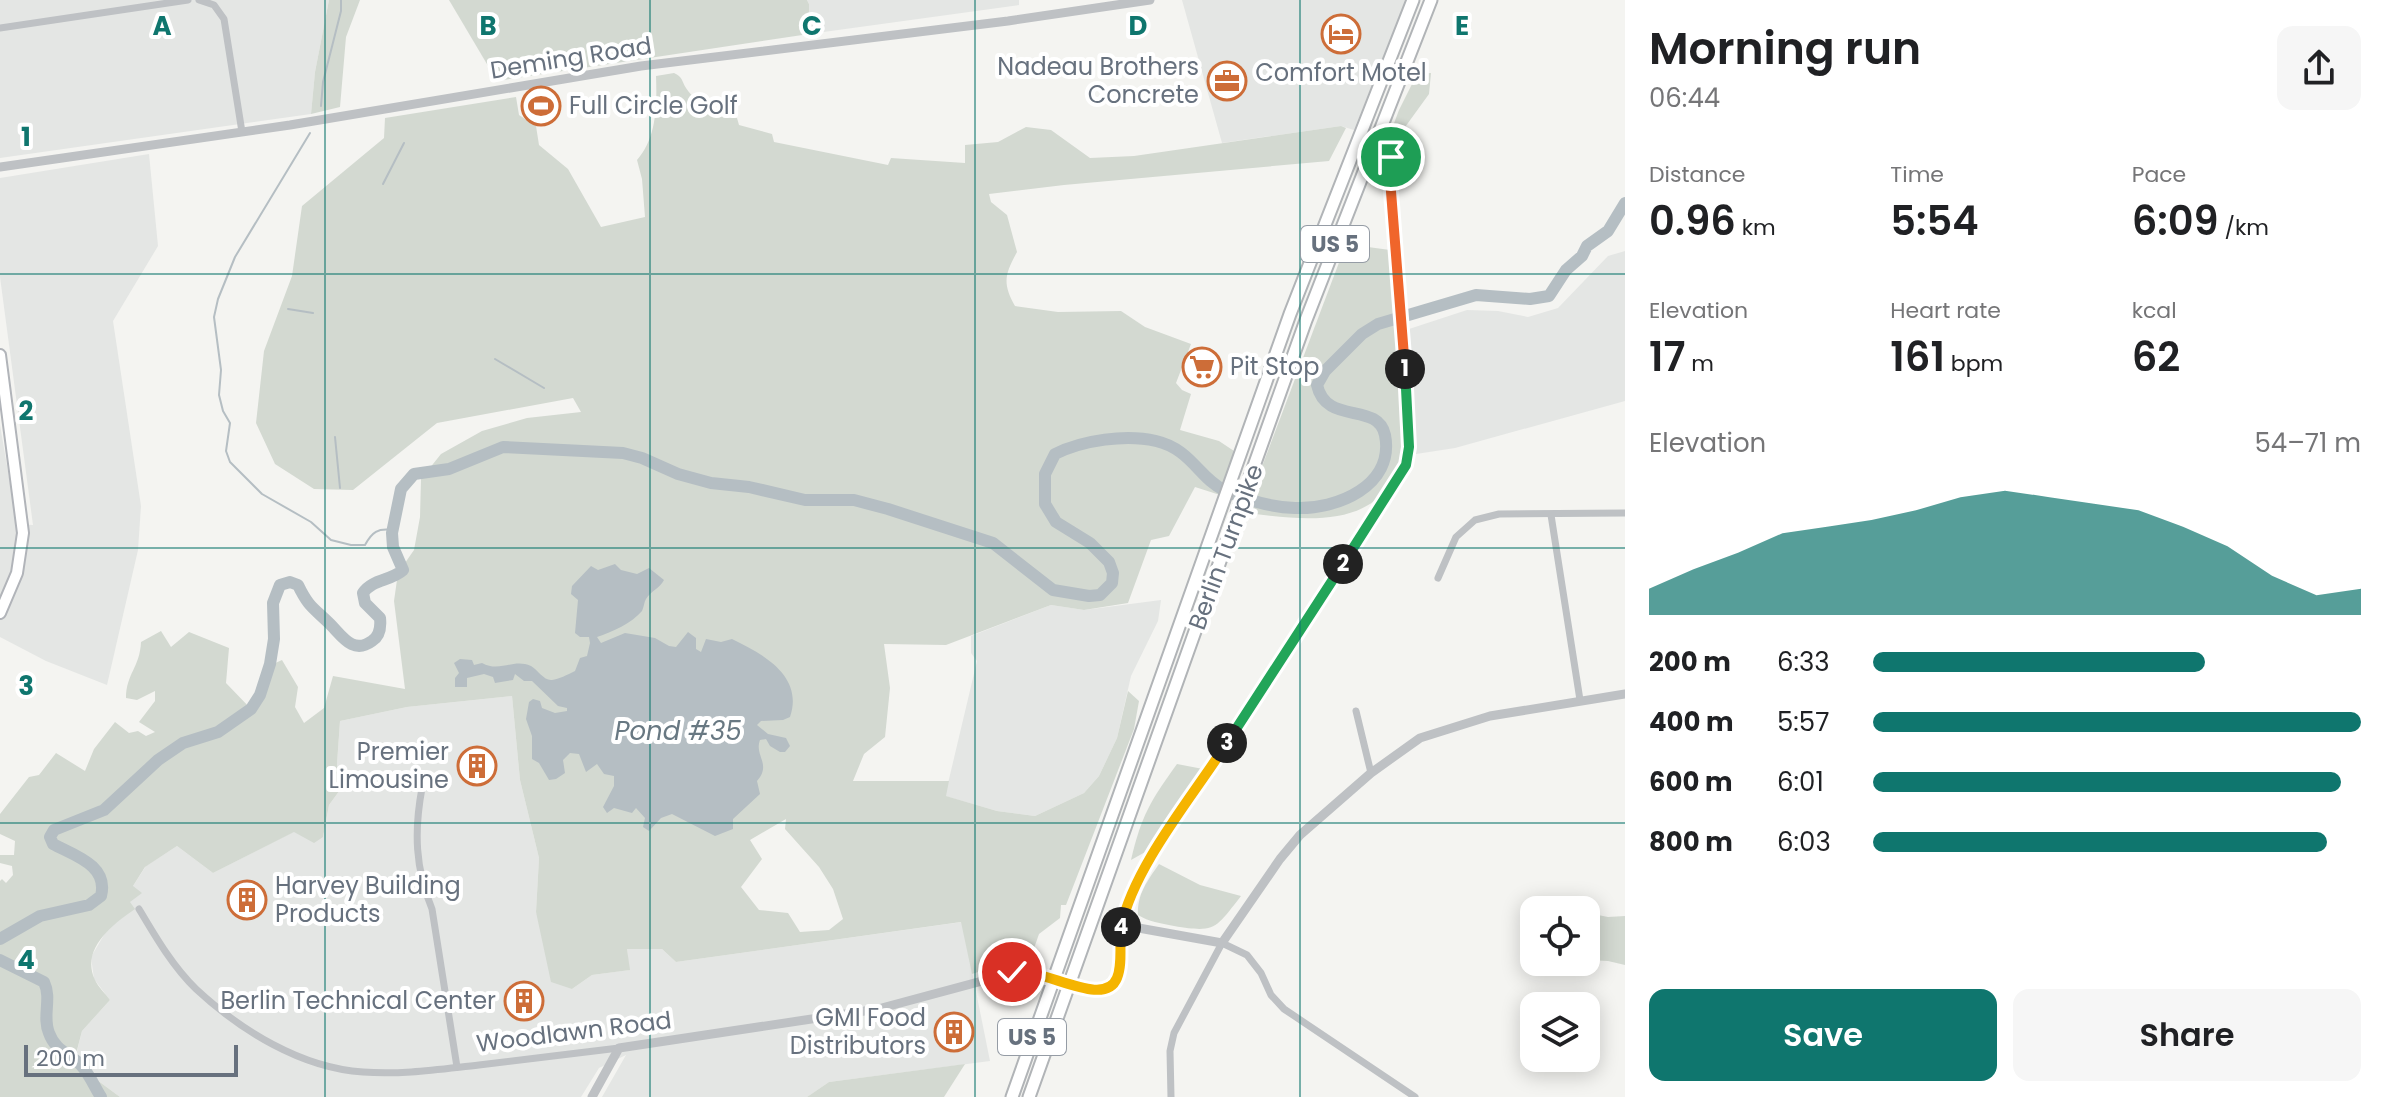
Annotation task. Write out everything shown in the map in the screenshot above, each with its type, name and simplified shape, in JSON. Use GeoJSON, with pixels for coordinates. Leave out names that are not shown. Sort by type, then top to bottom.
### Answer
{"type":"FeatureCollection","features":[{"type":"Feature","properties":{"kind":"highway","name":"Berlin Turnpike"},"geometry":{"type":"LineString","coordinates":[[1012,1097],[1300,287],[1413,0]]}},
{"type":"Feature","properties":{"kind":"highway","name":"Berlin Turnpike"},"geometry":{"type":"LineString","coordinates":[[1029,1097],[1341,227],[1431,0]]}},
{"type":"Feature","properties":{"kind":"main road"},"geometry":{"type":"LineString","coordinates":[[0,355],[23,533],[17,573],[0,613]]}},
{"type":"Feature","properties":{"kind":"street"},"geometry":{"type":"LineString","coordinates":[[0,28],[188,0]]}},
{"type":"Feature","properties":{"kind":"street"},"geometry":{"type":"LineString","coordinates":[[199,0],[214,5],[224,19],[242,132]]}},
{"type":"Feature","properties":{"kind":"street","name":"Deming Road"},"geometry":{"type":"LineString","coordinates":[[0,167],[242,132],[641,66],[993,23],[1150,0]]}},
{"type":"Feature","properties":{"kind":"street"},"geometry":{"type":"LineString","coordinates":[[1394,149],[1390,179],[1409,432],[1406,465],[1166,835],[1133,890],[1122,925],[1222,943],[1247,955],[1261,973],[1271,995],[1284,1009],[1415,1097]]}},
{"type":"Feature","properties":{"kind":"street"},"geometry":{"type":"LineString","coordinates":[[1438,578],[1456,537],[1475,520],[1499,514],[1625,513]]}},
{"type":"Feature","properties":{"kind":"street"},"geometry":{"type":"LineString","coordinates":[[1551,515],[1580,700]]}},
{"type":"Feature","properties":{"kind":"street"},"geometry":{"type":"LineString","coordinates":[[1171,1097],[1170,1051],[1174,1033],[1222,943],[1300,835],[1371,773],[1420,738],[1490,716],[1625,694]]}},
{"type":"Feature","properties":{"kind":"street"},"geometry":{"type":"LineString","coordinates":[[1356,711],[1371,773]]}},
{"type":"Feature","properties":{"kind":"street"},"geometry":{"type":"LineString","coordinates":[[422,788],[416,819],[417,857],[433,912],[457,1067]]}},
{"type":"Feature","properties":{"kind":"street","name":"Woodlawn Road"},"geometry":{"type":"LineString","coordinates":[[139,909],[194,987],[228,1015],[275,1045],[307,1058],[361,1072],[407,1072],[619,1048],[878,1009],[1019,971],[1097,992],[1111,987],[1119,974],[1122,925]]}},
{"type":"Feature","properties":{"kind":"street"},"geometry":{"type":"LineString","coordinates":[[592,1097],[619,1048]]}},
{"type":"Feature","properties":{"kind":"shaded area"},"geometry":{"type":"Polygon","coordinates":[[[0,0],[329,0],[315,72],[311,114],[0,158],[0,0]]]}},
{"type":"Feature","properties":{"kind":"shaded area"},"geometry":{"type":"Polygon","coordinates":[[[329,0],[360,0],[346,37],[340,107],[311,114],[315,72],[329,0]]]}},
{"type":"Feature","properties":{"kind":"shaded area"},"geometry":{"type":"Polygon","coordinates":[[[449,0],[807,0],[809,34],[497,81],[449,0]]]}},
{"type":"Feature","properties":{"kind":"shaded area"},"geometry":{"type":"Polygon","coordinates":[[[807,0],[1019,0],[1019,5],[809,34],[807,0]]]}},
{"type":"Feature","properties":{"kind":"shaded area"},"geometry":{"type":"Polygon","coordinates":[[[1182,0],[1406,0],[1354,130],[1341,126],[1222,143],[1182,0]]]}},
{"type":"Feature","properties":{"kind":"shaded area"},"geometry":{"type":"Polygon","coordinates":[[[1431,73],[1429,94],[1387,152],[1386,184],[1372,182],[1399,110],[1417,74],[1431,73]]]}},
{"type":"Feature","properties":{"kind":"shaded area"},"geometry":{"type":"Polygon","coordinates":[[[677,74],[702,105],[737,118],[739,125],[772,134],[774,142],[888,165],[891,158],[965,163],[965,145],[998,142],[1026,127],[1051,130],[1090,158],[1134,156],[1341,126],[1346,128],[1329,161],[989,194],[991,202],[1007,215],[1017,252],[1007,279],[1008,291],[1015,306],[1058,312],[1121,311],[1145,327],[1191,344],[1176,383],[1191,394],[1180,430],[1219,441],[1237,453],[1220,495],[1195,487],[1169,536],[1151,540],[1128,603],[1084,610],[1051,605],[946,645],[884,644],[890,688],[885,737],[864,754],[853,781],[949,781],[946,796],[997,811],[1035,816],[1084,793],[1099,776],[1117,738],[1128,691],[1139,701],[1134,729],[1066,905],[1061,905],[1060,918],[1039,934],[1032,954],[972,974],[961,922],[676,962],[662,949],[627,949],[630,970],[592,975],[572,989],[551,982],[536,912],[539,858],[520,780],[512,696],[407,707],[340,721],[337,764],[340,790],[329,805],[323,837],[314,843],[294,832],[213,873],[177,846],[145,867],[133,886],[142,893],[130,902],[135,909],[117,922],[95,948],[92,969],[96,983],[110,1000],[82,1031],[76,1054],[97,1080],[120,1097],[0,1097],[0,881],[2,879],[6,883],[13,875],[12,866],[0,863],[0,855],[14,855],[15,841],[0,834],[0,814],[29,777],[39,775],[56,753],[85,771],[94,749],[115,722],[129,733],[138,731],[146,736],[155,732],[139,722],[155,701],[155,691],[137,700],[126,698],[141,642],[161,631],[171,647],[189,632],[229,648],[226,683],[252,710],[271,665],[282,660],[298,687],[295,707],[304,723],[324,708],[333,676],[405,689],[394,601],[398,573],[414,550],[420,517],[421,479],[441,454],[482,431],[527,418],[581,412],[573,398],[437,423],[353,490],[314,489],[275,464],[256,423],[264,351],[292,276],[302,206],[384,138],[385,118],[516,97],[519,115],[536,126],[539,145],[568,169],[601,227],[645,217],[637,160],[652,131],[656,76],[677,74]],[[786,819],[750,840],[762,859],[741,887],[759,910],[788,913],[800,932],[829,930],[843,919],[833,889],[819,867],[785,829],[786,819]]]}},
{"type":"Feature","properties":{"kind":"shaded area"},"geometry":{"type":"Polygon","coordinates":[[[149,154],[158,246],[113,321],[141,506],[138,550],[107,685],[46,661],[0,637],[0,425],[17,524],[33,525],[0,277],[0,178],[149,154]]]}},
{"type":"Feature","properties":{"kind":"shaded area"},"geometry":{"type":"Polygon","coordinates":[[[1346,244],[1390,250],[1404,443],[1397,471],[1384,492],[1367,506],[1346,514],[1299,518],[1247,513],[1252,493],[1346,244]]]}},
{"type":"Feature","properties":{"kind":"shaded area"},"geometry":{"type":"Polygon","coordinates":[[[1625,251],[1625,401],[1455,448],[1416,454],[1406,330],[1467,310],[1498,311],[1528,317],[1558,308],[1608,256],[1625,251]]]}},
{"type":"Feature","properties":{"kind":"shaded area"},"geometry":{"type":"Polygon","coordinates":[[[1161,600],[1158,621],[1131,676],[1117,738],[1099,776],[1084,793],[1035,816],[997,811],[945,796],[977,661],[971,653],[971,636],[1051,605],[1084,610],[1161,600]]]}},
{"type":"Feature","properties":{"kind":"shaded area"},"geometry":{"type":"Polygon","coordinates":[[[512,696],[520,780],[539,858],[536,912],[572,989],[592,975],[629,970],[627,949],[662,949],[676,962],[962,922],[990,1061],[829,1082],[807,1097],[602,1097],[626,1055],[599,1068],[581,1097],[120,1097],[97,1080],[76,1055],[82,1031],[110,1000],[94,979],[91,957],[108,928],[134,909],[130,903],[133,886],[146,866],[177,846],[213,873],[295,831],[323,837],[329,805],[340,790],[337,764],[340,721],[407,707],[512,696]]]}},
{"type":"Feature","properties":{"kind":"shaded area"},"geometry":{"type":"Polygon","coordinates":[[[1177,764],[1203,769],[1147,851],[1131,860],[1148,809],[1177,764]]]}},
{"type":"Feature","properties":{"kind":"shaded area"},"geometry":{"type":"Polygon","coordinates":[[[1159,864],[1200,885],[1241,896],[1219,922],[1207,928],[1188,928],[1146,919],[1138,915],[1139,900],[1159,864]]]}},
{"type":"Feature","properties":{"kind":"shaded area"},"geometry":{"type":"Polygon","coordinates":[[[1600,915],[1625,916],[1625,965],[1600,961],[1600,915]]]}},
{"type":"Feature","properties":{"kind":"shaded area"},"geometry":{"type":"Polygon","coordinates":[[[965,1064],[944,1097],[807,1097],[829,1082],[965,1064]]]}},
{"type":"Feature","properties":{"kind":"water","name":"Pond #35"},"geometry":{"type":"Polygon","coordinates":[[[615,564],[621,570],[637,574],[649,568],[664,580],[645,600],[638,615],[621,627],[597,637],[601,643],[625,633],[655,638],[676,647],[688,632],[696,638],[696,649],[701,652],[706,639],[721,642],[732,639],[768,659],[786,678],[793,702],[790,717],[761,721],[757,725],[768,734],[786,738],[790,746],[785,752],[780,752],[770,746],[766,739],[760,740],[763,770],[757,781],[760,794],[733,819],[733,829],[715,836],[672,814],[661,818],[649,831],[643,827],[645,818],[636,808],[632,813],[614,808],[607,813],[603,807],[614,786],[614,776],[604,774],[597,764],[586,772],[579,754],[570,753],[563,760],[565,773],[549,780],[539,763],[532,759],[532,736],[526,719],[529,702],[533,699],[540,701],[542,708],[555,713],[567,711],[567,708],[558,706],[532,681],[524,681],[515,674],[513,680],[495,683],[493,677],[484,674],[467,678],[467,687],[455,687],[455,678],[459,673],[454,663],[460,659],[472,660],[474,665],[482,663],[495,667],[524,664],[549,680],[575,671],[580,658],[587,656],[590,643],[589,637],[580,637],[575,633],[578,600],[571,594],[572,586],[591,566],[598,570],[615,564]]]}},
{"type":"Feature","properties":{"kind":"waterway"},"geometry":{"type":"LineString","coordinates":[[321,106],[323,82],[341,0]]}},
{"type":"Feature","properties":{"kind":"waterway"},"geometry":{"type":"LineString","coordinates":[[310,133],[235,257],[218,299],[214,317],[221,370],[219,395],[230,423],[226,451],[230,462],[262,494],[311,522],[331,540],[365,545],[376,532],[392,530]]}},
{"type":"Feature","properties":{"kind":"waterway"},"geometry":{"type":"LineString","coordinates":[[383,184],[404,143]]}},
{"type":"Feature","properties":{"kind":"waterway"},"geometry":{"type":"LineString","coordinates":[[0,939],[40,916],[89,905],[101,896],[100,876],[88,862],[53,844],[50,837],[54,830],[104,810],[158,760],[183,743],[218,732],[251,709],[260,695],[270,664],[274,639],[273,603],[280,585],[290,582],[298,585],[312,607],[348,642],[359,646],[375,639],[380,618],[365,603],[363,593],[371,585],[403,570],[393,547],[392,533],[401,489],[414,474],[449,469],[503,447],[623,453],[711,483],[749,487],[805,500],[854,500],[888,509],[993,543],[1053,590],[1100,595],[1112,583],[1113,573],[1109,562],[1090,543],[1056,522],[1045,504],[1045,474],[1055,454],[1078,445],[1105,440],[1144,439],[1178,450],[1215,485],[1250,500],[1276,506],[1311,508],[1344,499],[1372,481],[1381,468],[1386,453],[1385,435],[1373,419],[1341,410],[1322,398],[1317,385],[1325,371],[1362,334],[1378,324],[1476,295],[1530,299],[1549,296],[1587,246],[1608,231],[1625,203]]}},
{"type":"Feature","properties":{"kind":"waterway"},"geometry":{"type":"LineString","coordinates":[[288,309],[313,313]]}},
{"type":"Feature","properties":{"kind":"waterway"},"geometry":{"type":"LineString","coordinates":[[495,359],[544,388]]}},
{"type":"Feature","properties":{"kind":"waterway"},"geometry":{"type":"LineString","coordinates":[[335,437],[340,488]]}},
{"type":"Feature","properties":{"kind":"waterway"},"geometry":{"type":"LineString","coordinates":[[0,960],[44,982],[46,1020],[52,1039],[89,1075],[101,1097]]}},
{"type":"Feature","properties":{"kind":"place","name":"Comfort Motel"},"geometry":{"type":"Point","coordinates":[1341,34]}},
{"type":"Feature","properties":{"kind":"place","name":"Nadeau Brothers Concrete"},"geometry":{"type":"Point","coordinates":[1227,81]}},
{"type":"Feature","properties":{"kind":"place","name":"Full Circle Golf"},"geometry":{"type":"Point","coordinates":[541,106]}},
{"type":"Feature","properties":{"kind":"place","name":"Pit Stop"},"geometry":{"type":"Point","coordinates":[1202,367]}},
{"type":"Feature","properties":{"kind":"place","name":"Premier Limousine"},"geometry":{"type":"Point","coordinates":[477,766]}},
{"type":"Feature","properties":{"kind":"place","name":"Harvey Building Products"},"geometry":{"type":"Point","coordinates":[247,900]}},
{"type":"Feature","properties":{"kind":"place","name":"Berlin Technical Center"},"geometry":{"type":"Point","coordinates":[524,1001]}},
{"type":"Feature","properties":{"kind":"place","name":"GMI Food Distributors"},"geometry":{"type":"Point","coordinates":[954,1032]}},
{"type":"Feature","properties":{"kind":"route"},"geometry":{"type":"LineString","coordinates":[[1012,972],[1034,972],[1097,992],[1111,987],[1116,981],[1122,925],[1133,890],[1406,465],[1409,432],[1390,179],[1391,157]]}}]}
